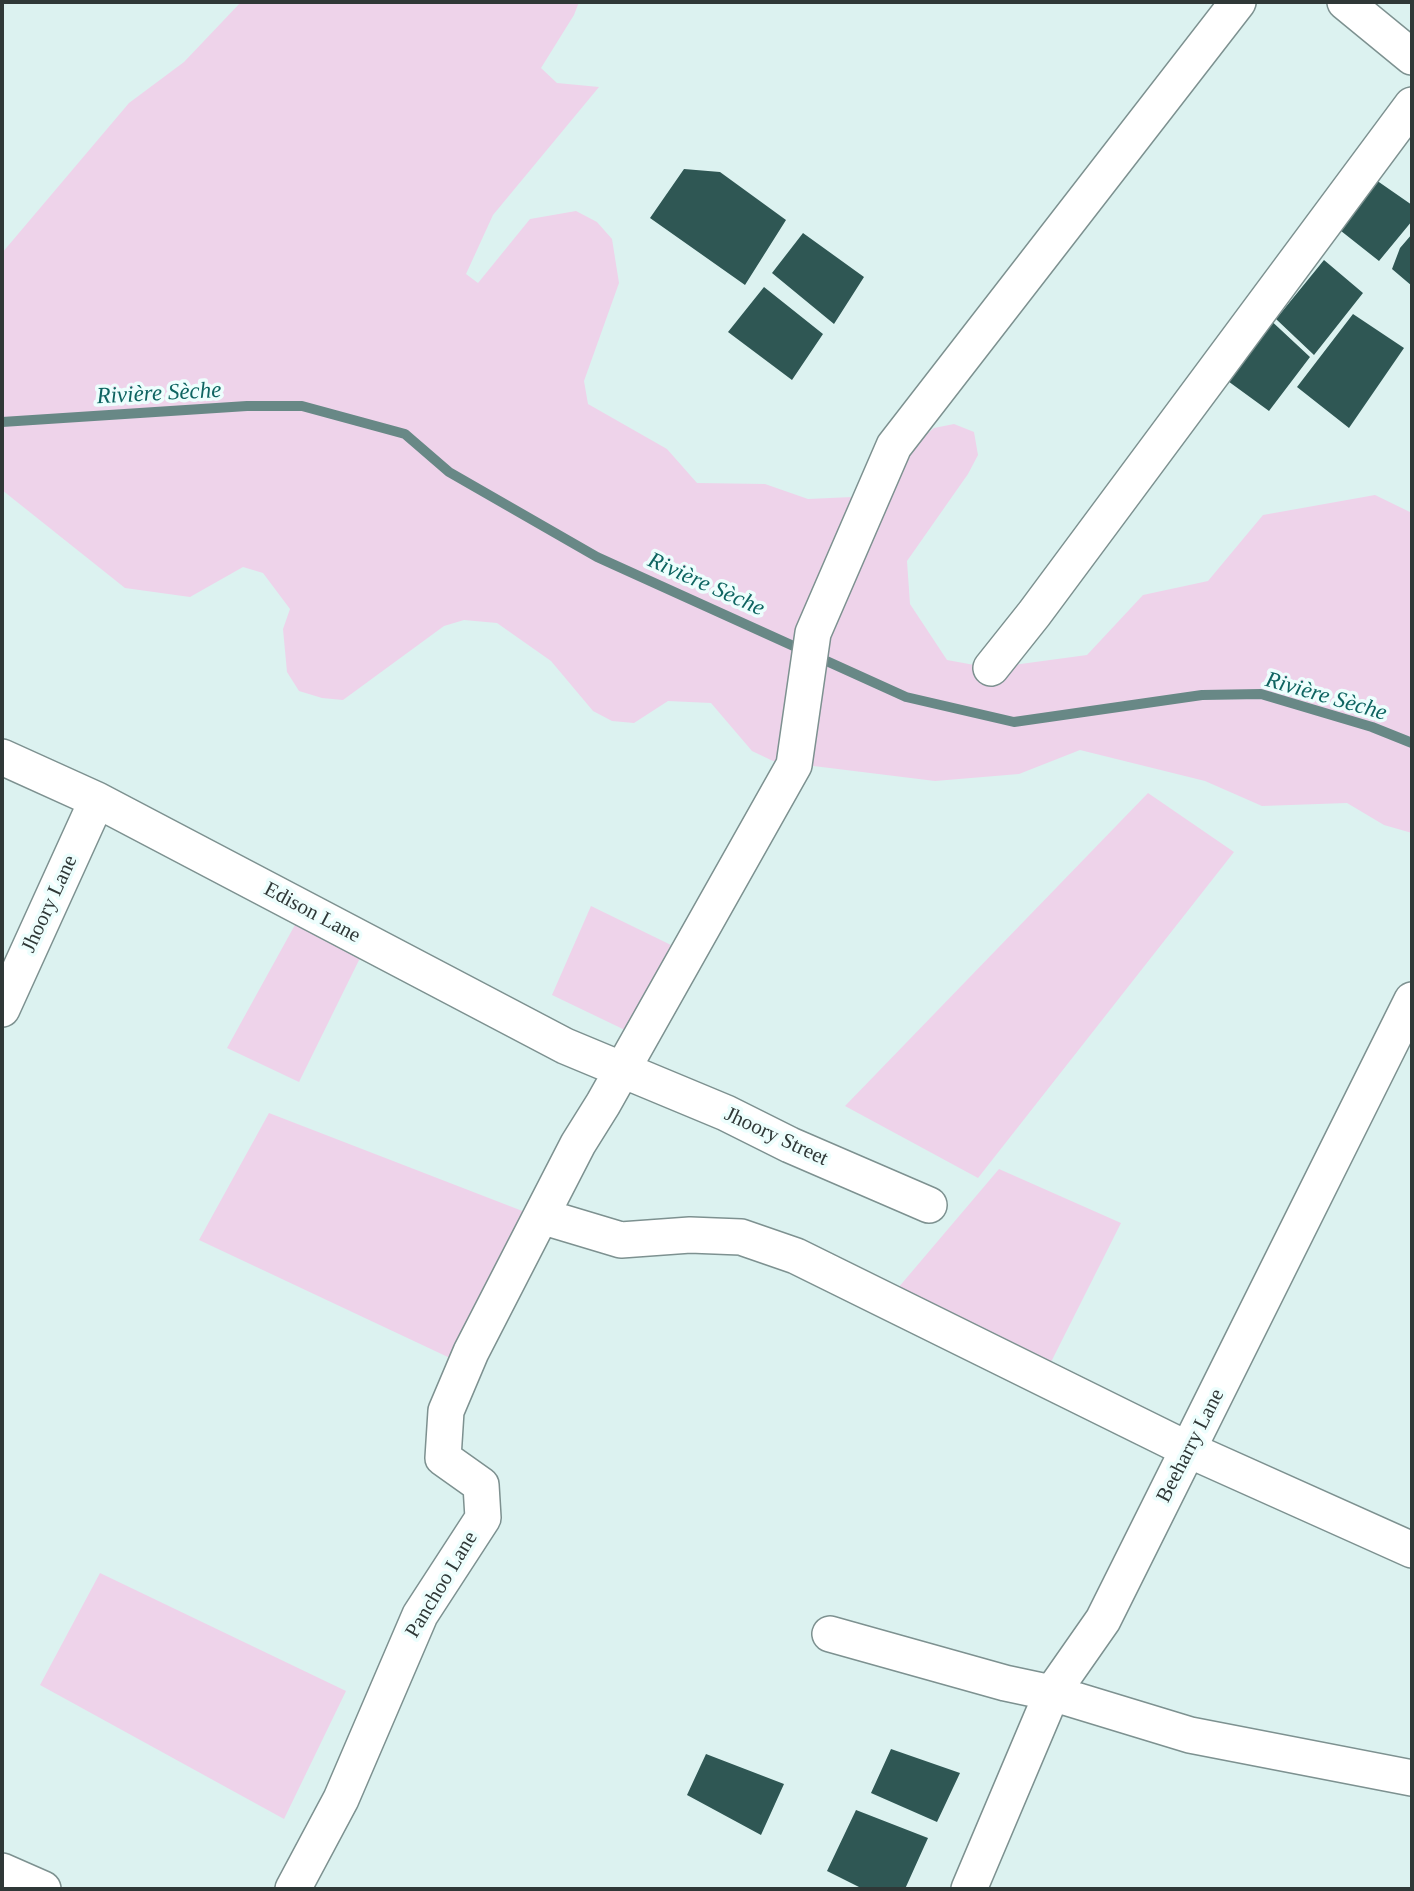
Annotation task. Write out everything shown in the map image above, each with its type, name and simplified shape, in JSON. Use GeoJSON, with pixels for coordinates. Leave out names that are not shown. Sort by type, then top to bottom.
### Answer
{"type":"FeatureCollection","features":[{"type":"Feature","properties":{"kind":"street"},"geometry":{"type":"LineString","coordinates":[[1238,2],[894,446],[813,633],[794,765],[578,1144],[541,1216],[621,1240],[690,1235],[741,1237],[796,1256],[1189,1450],[1412,1550]]}},
{"type":"Feature","properties":{"kind":"street"},"geometry":{"type":"LineString","coordinates":[[1345,2],[1412,57]]}},
{"type":"Feature","properties":{"kind":"street"},"geometry":{"type":"LineString","coordinates":[[991,668],[1412,105]]}},
{"type":"Feature","properties":{"kind":"street","name":"Edison Lane"},"geometry":{"type":"LineString","coordinates":[[2,757],[97,800],[565,1045],[622,1070]]}},
{"type":"Feature","properties":{"kind":"street","name":"Jhoory Lane"},"geometry":{"type":"LineString","coordinates":[[2,1009],[97,800]]}},
{"type":"Feature","properties":{"kind":"street","name":"Beeharry Lane"},"geometry":{"type":"LineString","coordinates":[[969,1889],[1052,1693],[1103,1620],[1412,1000]]}},
{"type":"Feature","properties":{"kind":"street","name":"Jhoory Street"},"geometry":{"type":"LineString","coordinates":[[622,1070],[726,1113],[790,1145],[929,1205]]}},
{"type":"Feature","properties":{"kind":"street","name":"Panchoo Lane"},"geometry":{"type":"LineString","coordinates":[[293,1889],[341,1799],[420,1615],[483,1518],[481,1485],[443,1458],[446,1411],[471,1352],[541,1216]]}},
{"type":"Feature","properties":{"kind":"street"},"geometry":{"type":"LineString","coordinates":[[830,1634],[1005,1683],[1052,1693],[1190,1735],[1412,1779]]}},
{"type":"Feature","properties":{"kind":"street"},"geometry":{"type":"LineString","coordinates":[[2,1871],[43,1889]]}},
{"type":"Feature","properties":{"kind":"shaded area"},"geometry":{"type":"Polygon","coordinates":[[[241,2],[579,2],[574,15],[541,68],[557,83],[599,87],[493,215],[466,274],[478,283],[530,219],[576,211],[597,222],[612,239],[619,283],[584,381],[588,404],[667,449],[697,483],[765,484],[808,499],[852,497],[934,428],[954,424],[974,432],[978,455],[968,474],[907,561],[910,604],[947,660],[991,668],[1087,655],[1143,595],[1208,581],[1263,515],[1375,495],[1412,513],[1412,833],[1384,825],[1347,803],[1262,806],[1205,781],[1080,750],[1019,774],[935,781],[773,761],[752,751],[711,703],[668,701],[634,723],[612,721],[593,711],[551,661],[497,623],[464,620],[444,626],[343,700],[322,698],[299,691],[287,672],[283,629],[290,609],[263,573],[243,567],[190,597],[125,588],[2,490],[2,253],[129,103],[184,62],[241,2]]]}},
{"type":"Feature","properties":{"kind":"shaded area"},"geometry":{"type":"Polygon","coordinates":[[[1148,793],[1234,852],[978,1178],[845,1106],[1148,793]]]}},
{"type":"Feature","properties":{"kind":"shaded area"},"geometry":{"type":"Polygon","coordinates":[[[591,906],[671,945],[627,1031],[552,995],[591,906]]]}},
{"type":"Feature","properties":{"kind":"shaded area"},"geometry":{"type":"Polygon","coordinates":[[[296,923],[361,956],[299,1082],[227,1048],[296,923]]]}},
{"type":"Feature","properties":{"kind":"shaded area"},"geometry":{"type":"Polygon","coordinates":[[[269,1113],[525,1212],[450,1358],[199,1240],[269,1113]]]}},
{"type":"Feature","properties":{"kind":"shaded area"},"geometry":{"type":"Polygon","coordinates":[[[999,1169],[1121,1223],[1048,1368],[898,1288],[999,1169]]]}},
{"type":"Feature","properties":{"kind":"shaded area"},"geometry":{"type":"Polygon","coordinates":[[[100,1573],[346,1691],[284,1819],[40,1685],[100,1573]]]}},
{"type":"Feature","properties":{"kind":"building"},"geometry":{"type":"Polygon","coordinates":[[[684,169],[720,172],[786,220],[745,285],[650,218],[684,169]]]}},
{"type":"Feature","properties":{"kind":"building"},"geometry":{"type":"Polygon","coordinates":[[[1376,180],[1412,205],[1412,221],[1379,261],[1336,227],[1376,180]]]}},
{"type":"Feature","properties":{"kind":"building"},"geometry":{"type":"Polygon","coordinates":[[[803,233],[864,277],[834,324],[772,273],[803,233]]]}},
{"type":"Feature","properties":{"kind":"building"},"geometry":{"type":"Polygon","coordinates":[[[1412,234],[1412,286],[1392,269],[1400,248],[1412,234]]]}},
{"type":"Feature","properties":{"kind":"building"},"geometry":{"type":"Polygon","coordinates":[[[1324,260],[1363,293],[1314,355],[1276,319],[1324,260]]]}},
{"type":"Feature","properties":{"kind":"building"},"geometry":{"type":"Polygon","coordinates":[[[764,287],[823,334],[792,380],[728,332],[764,287]]]}},
{"type":"Feature","properties":{"kind":"building"},"geometry":{"type":"Polygon","coordinates":[[[1353,314],[1404,348],[1349,428],[1297,387],[1353,314]]]}},
{"type":"Feature","properties":{"kind":"building"},"geometry":{"type":"Polygon","coordinates":[[[1266,316],[1310,357],[1269,411],[1221,376],[1266,316]]]}},
{"type":"Feature","properties":{"kind":"building"},"geometry":{"type":"Polygon","coordinates":[[[891,1749],[960,1773],[937,1822],[871,1793],[891,1749]]]}},
{"type":"Feature","properties":{"kind":"building"},"geometry":{"type":"Polygon","coordinates":[[[706,1754],[784,1784],[761,1835],[687,1795],[706,1754]]]}},
{"type":"Feature","properties":{"kind":"building"},"geometry":{"type":"Polygon","coordinates":[[[856,1810],[928,1838],[905,1889],[863,1889],[827,1871],[856,1810]]]}},
{"type":"Feature","properties":{"kind":"waterway","name":"Rivière Sèche"},"geometry":{"type":"LineString","coordinates":[[2,422],[247,406],[302,406],[405,434],[449,472],[597,557],[906,697],[1014,722],[1202,695],[1261,694],[1372,727],[1412,743]]}}]}
